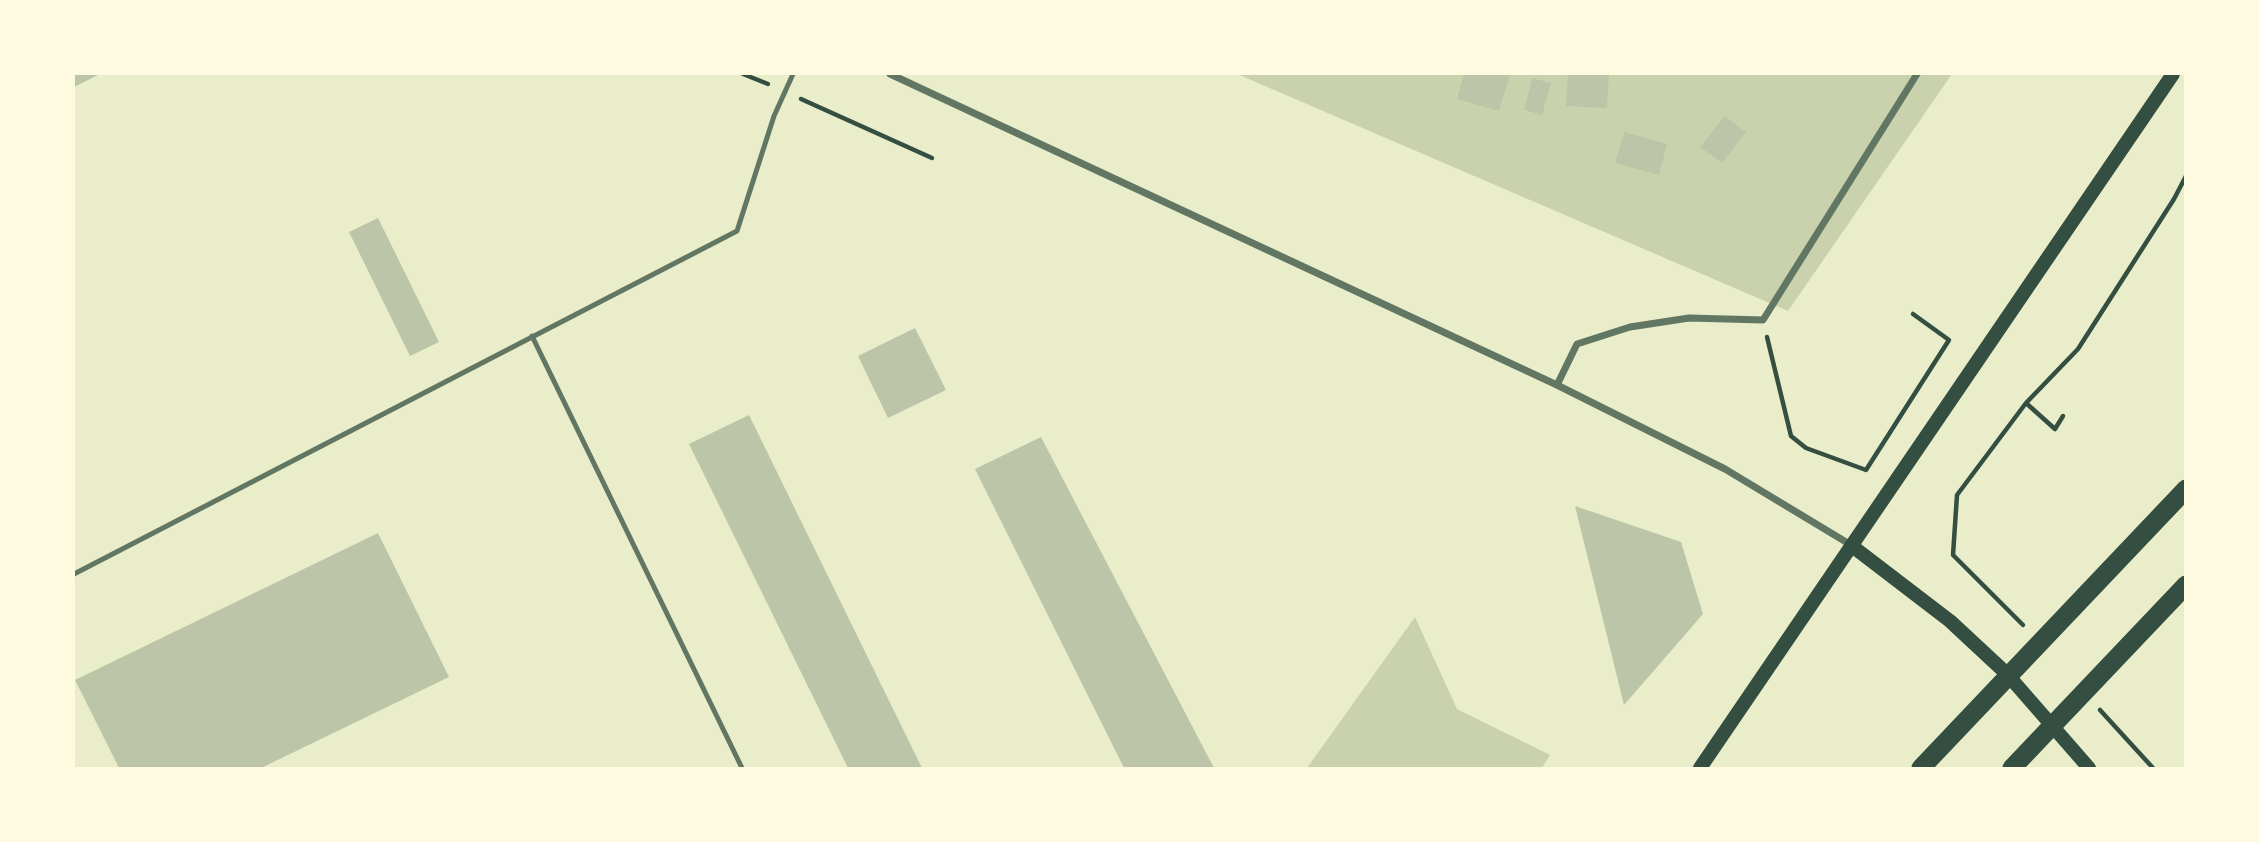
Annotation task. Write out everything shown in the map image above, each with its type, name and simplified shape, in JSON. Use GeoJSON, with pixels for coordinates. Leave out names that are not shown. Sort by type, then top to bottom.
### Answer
{"type":"FeatureCollection","features":[{"type":"Feature","properties":{"kind":"highway"},"geometry":{"type":"LineString","coordinates":[[1921,768],[2186,489]]}},
{"type":"Feature","properties":{"kind":"highway"},"geometry":{"type":"LineString","coordinates":[[2012,768],[2186,585]]}},
{"type":"Feature","properties":{"kind":"main road"},"geometry":{"type":"LineString","coordinates":[[1700,768],[2173,74]]}},
{"type":"Feature","properties":{"kind":"main road"},"geometry":{"type":"LineString","coordinates":[[1852,546],[1960,630],[2007,674],[2089,768]]}},
{"type":"Feature","properties":{"kind":"main road"},"geometry":{"type":"LineString","coordinates":[[2058,734],[2075,768]]}},
{"type":"Feature","properties":{"kind":"street"},"geometry":{"type":"LineString","coordinates":[[890,74],[1557,385],[1725,469],[1852,546]]}},
{"type":"Feature","properties":{"kind":"street"},"geometry":{"type":"LineString","coordinates":[[1557,385],[1577,344],[1604,335],[1630,327],[1689,318],[1763,320],[1917,74]]}},
{"type":"Feature","properties":{"kind":"lane"},"geometry":{"type":"LineString","coordinates":[[74,573],[737,231],[793,74]]}},
{"type":"Feature","properties":{"kind":"lane"},"geometry":{"type":"LineString","coordinates":[[532,336],[741,768]]}},
{"type":"Feature","properties":{"kind":"path"},"geometry":{"type":"LineString","coordinates":[[743,74],[932,158]]}},
{"type":"Feature","properties":{"kind":"path"},"geometry":{"type":"LineString","coordinates":[[2032,635],[1953,555],[1952,530],[1957,495],[2026,403],[2078,349],[2186,176]]}},
{"type":"Feature","properties":{"kind":"path"},"geometry":{"type":"LineString","coordinates":[[1763,320],[1791,436],[1806,447],[1866,470],[1949,340],[1913,314]]}},
{"type":"Feature","properties":{"kind":"path"},"geometry":{"type":"LineString","coordinates":[[2026,403],[2055,429],[2063,416]]}},
{"type":"Feature","properties":{"kind":"path"},"geometry":{"type":"LineString","coordinates":[[2097,707],[2153,768]]}},
{"type":"Feature","properties":{"kind":"green space"},"geometry":{"type":"Polygon","coordinates":[[[1237,74],[1952,74],[1788,311],[1237,74]]]}},
{"type":"Feature","properties":{"kind":"green space"},"geometry":{"type":"Polygon","coordinates":[[[1415,617],[1457,709],[1550,755],[1542,768],[1307,768],[1415,617]]]}},
{"type":"Feature","properties":{"kind":"building"},"geometry":{"type":"Polygon","coordinates":[[[74,74],[100,74],[74,87],[74,74]]]}},
{"type":"Feature","properties":{"kind":"building"},"geometry":{"type":"Polygon","coordinates":[[[1464,74],[1510,74],[1499,111],[1457,99],[1464,74]]]}},
{"type":"Feature","properties":{"kind":"building"},"geometry":{"type":"Polygon","coordinates":[[[1568,74],[1609,74],[1607,108],[1566,106],[1568,74]]]}},
{"type":"Feature","properties":{"kind":"building"},"geometry":{"type":"Polygon","coordinates":[[[1532,78],[1551,83],[1542,115],[1524,110],[1532,78]]]}},
{"type":"Feature","properties":{"kind":"building"},"geometry":{"type":"Polygon","coordinates":[[[1725,116],[1746,132],[1722,163],[1700,147],[1725,116]]]}},
{"type":"Feature","properties":{"kind":"building"},"geometry":{"type":"Polygon","coordinates":[[[1624,132],[1667,144],[1659,175],[1615,163],[1624,132]]]}},
{"type":"Feature","properties":{"kind":"building"},"geometry":{"type":"Polygon","coordinates":[[[378,218],[439,342],[410,356],[349,232],[378,218]]]}},
{"type":"Feature","properties":{"kind":"building"},"geometry":{"type":"Polygon","coordinates":[[[915,328],[946,390],[888,418],[858,356],[915,328]]]}},
{"type":"Feature","properties":{"kind":"building"},"geometry":{"type":"Polygon","coordinates":[[[749,415],[922,768],[848,768],[689,444],[749,415]]]}},
{"type":"Feature","properties":{"kind":"building"},"geometry":{"type":"Polygon","coordinates":[[[1041,437],[1214,768],[1124,768],[975,469],[1041,437]]]}},
{"type":"Feature","properties":{"kind":"building"},"geometry":{"type":"Polygon","coordinates":[[[1575,506],[1681,542],[1703,614],[1624,705],[1575,506]]]}},
{"type":"Feature","properties":{"kind":"building"},"geometry":{"type":"Polygon","coordinates":[[[378,533],[449,677],[261,768],[119,768],[75,680],[378,533]]]}}]}
